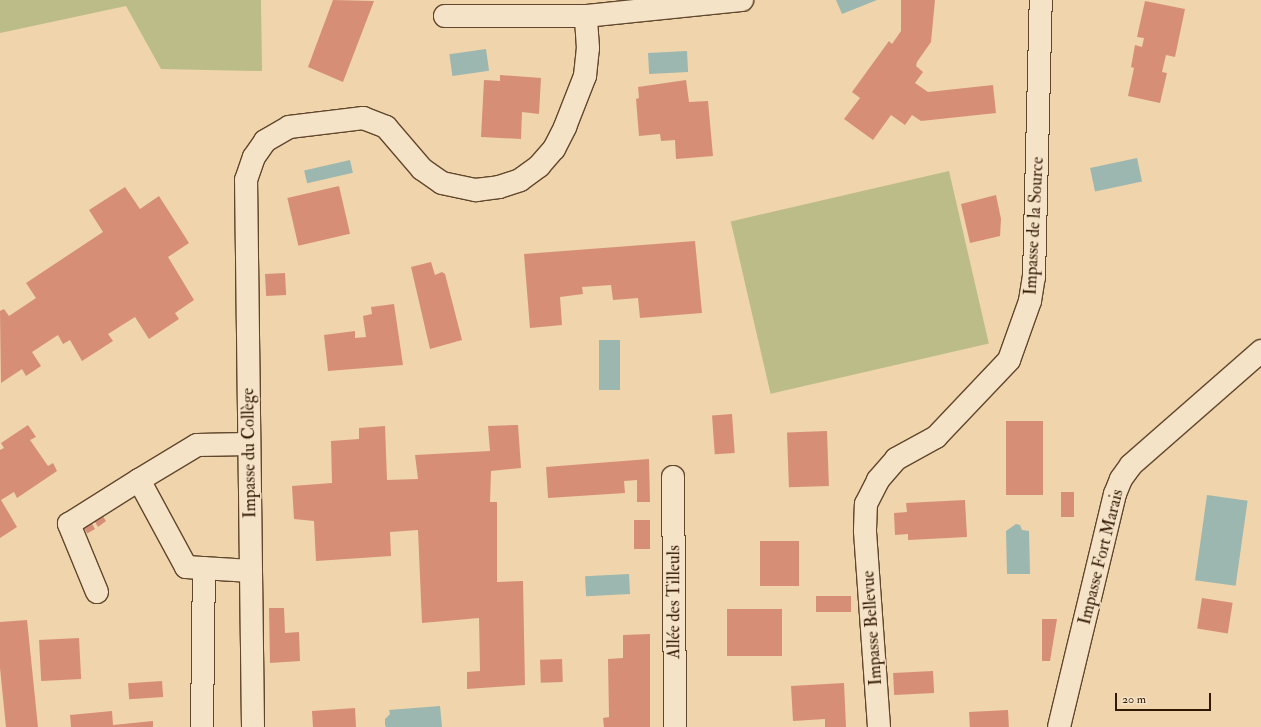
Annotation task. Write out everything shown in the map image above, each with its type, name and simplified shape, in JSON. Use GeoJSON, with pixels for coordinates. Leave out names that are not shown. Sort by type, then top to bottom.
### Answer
{"type":"FeatureCollection","features":[{"type":"Feature","properties":{"kind":"street"},"geometry":{"type":"LineString","coordinates":[[445,16],[586,16],[742,0]]}},
{"type":"Feature","properties":{"kind":"street","name":"Impasse de la Source"},"geometry":{"type":"LineString","coordinates":[[865,530],[866,504],[878,480],[896,459],[936,437],[1009,360],[1030,302],[1034,277],[1041,0]]}},
{"type":"Feature","properties":{"kind":"street","name":"Impasse du Collège"},"geometry":{"type":"LineString","coordinates":[[253,727],[246,180],[254,157],[265,141],[289,127],[363,118],[386,127],[422,169],[442,183],[476,190],[499,187],[520,180],[539,166],[554,148],[576,106],[586,69],[588,48],[586,16]]}},
{"type":"Feature","properties":{"kind":"street","name":"Impasse Fort Marais"},"geometry":{"type":"LineString","coordinates":[[1059,727],[1115,494],[1121,479],[1131,465],[1261,352]]}},
{"type":"Feature","properties":{"kind":"street"},"geometry":{"type":"LineString","coordinates":[[98,592],[69,524],[197,445],[249,444]]}},
{"type":"Feature","properties":{"kind":"street","name":"Allée des Tilleuls"},"geometry":{"type":"LineString","coordinates":[[673,477],[675,727]]}},
{"type":"Feature","properties":{"kind":"street"},"geometry":{"type":"LineString","coordinates":[[139,480],[186,567],[251,571]]}},
{"type":"Feature","properties":{"kind":"street","name":"Impasse Bellevue"},"geometry":{"type":"LineString","coordinates":[[865,530],[879,727]]}},
{"type":"Feature","properties":{"kind":"street"},"geometry":{"type":"LineString","coordinates":[[202,727],[204,568]]}},
{"type":"Feature","properties":{"kind":"green space"},"geometry":{"type":"Polygon","coordinates":[[[0,0],[261,0],[262,71],[161,69],[126,6],[0,33],[0,0]]]}},
{"type":"Feature","properties":{"kind":"green space"},"geometry":{"type":"Polygon","coordinates":[[[949,171],[989,343],[771,394],[731,221],[949,171]]]}},
{"type":"Feature","properties":{"kind":"water"},"geometry":{"type":"Polygon","coordinates":[[[836,0],[877,0],[842,14],[836,0]]]}},
{"type":"Feature","properties":{"kind":"water"},"geometry":{"type":"Polygon","coordinates":[[[486,49],[489,71],[452,76],[449,54],[486,49]]]}},
{"type":"Feature","properties":{"kind":"water"},"geometry":{"type":"Polygon","coordinates":[[[687,51],[688,72],[649,74],[648,53],[687,51]]]}},
{"type":"Feature","properties":{"kind":"water"},"geometry":{"type":"Polygon","coordinates":[[[1137,158],[1142,181],[1095,191],[1090,168],[1137,158]]]}},
{"type":"Feature","properties":{"kind":"water"},"geometry":{"type":"Polygon","coordinates":[[[350,160],[353,173],[307,183],[304,171],[350,160]]]}},
{"type":"Feature","properties":{"kind":"water"},"geometry":{"type":"Polygon","coordinates":[[[599,340],[620,340],[620,390],[599,390],[599,340]]]}},
{"type":"Feature","properties":{"kind":"water"},"geometry":{"type":"Polygon","coordinates":[[[1207,495],[1248,501],[1236,586],[1195,580],[1207,495]]]}},
{"type":"Feature","properties":{"kind":"water"},"geometry":{"type":"Polygon","coordinates":[[[1016,524],[1020,525],[1022,530],[1029,531],[1030,574],[1007,574],[1006,531],[1016,524]]]}},
{"type":"Feature","properties":{"kind":"water"},"geometry":{"type":"Polygon","coordinates":[[[629,574],[630,594],[586,596],[585,576],[629,574]]]}},
{"type":"Feature","properties":{"kind":"water"},"geometry":{"type":"Polygon","coordinates":[[[440,706],[442,727],[386,727],[385,725],[385,719],[390,714],[389,710],[440,706]]]}},
{"type":"Feature","properties":{"kind":"building"},"geometry":{"type":"Polygon","coordinates":[[[333,0],[374,1],[343,82],[308,67],[333,0]]]}},
{"type":"Feature","properties":{"kind":"building"},"geometry":{"type":"Polygon","coordinates":[[[901,0],[935,0],[931,42],[917,62],[916,66],[923,72],[915,83],[928,92],[993,85],[996,113],[921,121],[912,115],[905,125],[891,115],[873,140],[844,119],[860,98],[852,92],[889,41],[892,44],[901,31],[901,0]]]}},
{"type":"Feature","properties":{"kind":"building"},"geometry":{"type":"Polygon","coordinates":[[[1145,1],[1185,9],[1175,57],[1166,55],[1162,72],[1167,73],[1160,103],[1128,96],[1134,68],[1131,67],[1135,45],[1142,47],[1144,38],[1137,37],[1145,1]]]}},
{"type":"Feature","properties":{"kind":"building"},"geometry":{"type":"Polygon","coordinates":[[[500,75],[541,78],[539,114],[522,112],[521,139],[481,137],[484,80],[500,81],[500,75]]]}},
{"type":"Feature","properties":{"kind":"building"},"geometry":{"type":"Polygon","coordinates":[[[686,80],[689,102],[708,101],[713,156],[676,159],[675,140],[661,141],[660,134],[639,136],[636,99],[639,98],[638,87],[686,80]]]}},
{"type":"Feature","properties":{"kind":"building"},"geometry":{"type":"Polygon","coordinates":[[[339,186],[350,234],[298,246],[287,198],[339,186]]]}},
{"type":"Feature","properties":{"kind":"building"},"geometry":{"type":"Polygon","coordinates":[[[125,187],[140,209],[159,196],[189,243],[168,257],[194,300],[175,313],[179,319],[149,339],[135,317],[108,334],[113,341],[82,361],[70,340],[63,344],[58,335],[32,352],[41,366],[26,376],[22,369],[1,383],[0,311],[4,309],[9,316],[36,298],[26,283],[103,232],[89,210],[125,187]]]}},
{"type":"Feature","properties":{"kind":"building"},"geometry":{"type":"Polygon","coordinates":[[[996,195],[1001,219],[1000,236],[970,243],[961,204],[996,195]]]}},
{"type":"Feature","properties":{"kind":"building"},"geometry":{"type":"Polygon","coordinates":[[[695,241],[702,313],[640,318],[638,298],[613,300],[611,285],[582,287],[583,294],[560,297],[562,325],[530,328],[524,254],[695,241]]]}},
{"type":"Feature","properties":{"kind":"building"},"geometry":{"type":"Polygon","coordinates":[[[431,262],[435,275],[442,272],[445,274],[462,340],[430,349],[411,267],[431,262]]]}},
{"type":"Feature","properties":{"kind":"building"},"geometry":{"type":"Polygon","coordinates":[[[285,273],[286,295],[266,296],[265,274],[285,273]]]}},
{"type":"Feature","properties":{"kind":"building"},"geometry":{"type":"Polygon","coordinates":[[[394,304],[403,365],[328,371],[324,335],[355,331],[355,338],[366,337],[363,316],[372,314],[371,307],[394,304]]]}},
{"type":"Feature","properties":{"kind":"building"},"geometry":{"type":"Polygon","coordinates":[[[732,414],[735,453],[715,454],[712,415],[732,414]]]}},
{"type":"Feature","properties":{"kind":"building"},"geometry":{"type":"Polygon","coordinates":[[[1006,421],[1043,421],[1043,495],[1006,495],[1006,421]]]}},
{"type":"Feature","properties":{"kind":"building"},"geometry":{"type":"Polygon","coordinates":[[[28,425],[36,437],[30,440],[48,466],[53,463],[57,471],[17,498],[14,492],[1,500],[17,527],[0,538],[0,450],[4,448],[1,443],[28,425]]]}},
{"type":"Feature","properties":{"kind":"building"},"geometry":{"type":"Polygon","coordinates":[[[518,425],[521,468],[491,471],[490,502],[497,502],[497,582],[523,581],[525,685],[467,689],[467,672],[480,671],[479,618],[422,623],[418,530],[390,532],[391,556],[316,561],[314,521],[294,519],[292,486],[332,483],[331,441],[359,439],[359,428],[385,426],[387,480],[418,479],[415,455],[490,451],[488,426],[518,425]]]}},
{"type":"Feature","properties":{"kind":"building"},"geometry":{"type":"Polygon","coordinates":[[[827,431],[829,486],[789,487],[787,432],[827,431]]]}},
{"type":"Feature","properties":{"kind":"building"},"geometry":{"type":"Polygon","coordinates":[[[649,459],[650,502],[637,502],[637,480],[624,481],[625,493],[548,498],[546,467],[649,459]]]}},
{"type":"Feature","properties":{"kind":"building"},"geometry":{"type":"Polygon","coordinates":[[[1061,492],[1074,492],[1074,517],[1061,517],[1061,492]]]}},
{"type":"Feature","properties":{"kind":"building"},"geometry":{"type":"Polygon","coordinates":[[[965,500],[967,537],[908,540],[908,534],[895,535],[894,513],[907,512],[906,503],[965,500]]]}},
{"type":"Feature","properties":{"kind":"building"},"geometry":{"type":"Polygon","coordinates":[[[102,515],[106,521],[98,527],[94,520],[102,515]]]}},
{"type":"Feature","properties":{"kind":"building"},"geometry":{"type":"Polygon","coordinates":[[[634,520],[650,520],[650,549],[634,549],[634,520]]]}},
{"type":"Feature","properties":{"kind":"building"},"geometry":{"type":"Polygon","coordinates":[[[91,522],[95,529],[87,533],[83,526],[91,522]]]}},
{"type":"Feature","properties":{"kind":"building"},"geometry":{"type":"Polygon","coordinates":[[[760,541],[799,541],[799,586],[760,586],[760,541]]]}},
{"type":"Feature","properties":{"kind":"building"},"geometry":{"type":"Polygon","coordinates":[[[816,596],[851,596],[851,612],[816,612],[816,596]]]}},
{"type":"Feature","properties":{"kind":"building"},"geometry":{"type":"Polygon","coordinates":[[[1202,598],[1233,603],[1228,633],[1197,629],[1202,598]]]}},
{"type":"Feature","properties":{"kind":"building"},"geometry":{"type":"Polygon","coordinates":[[[269,608],[284,608],[285,633],[299,632],[300,661],[270,663],[269,608]]]}},
{"type":"Feature","properties":{"kind":"building"},"geometry":{"type":"Polygon","coordinates":[[[727,609],[782,609],[782,656],[727,656],[727,609]]]}},
{"type":"Feature","properties":{"kind":"building"},"geometry":{"type":"Polygon","coordinates":[[[1042,619],[1057,619],[1050,661],[1042,661],[1042,619]]]}},
{"type":"Feature","properties":{"kind":"building"},"geometry":{"type":"Polygon","coordinates":[[[27,620],[38,727],[6,727],[0,668],[0,622],[27,620]]]}},
{"type":"Feature","properties":{"kind":"building"},"geometry":{"type":"Polygon","coordinates":[[[650,634],[650,727],[604,727],[603,718],[609,717],[608,659],[623,658],[623,635],[650,634]]]}},
{"type":"Feature","properties":{"kind":"building"},"geometry":{"type":"Polygon","coordinates":[[[79,638],[81,679],[41,681],[39,640],[79,638]]]}},
{"type":"Feature","properties":{"kind":"building"},"geometry":{"type":"Polygon","coordinates":[[[562,659],[563,682],[541,683],[540,660],[562,659]]]}},
{"type":"Feature","properties":{"kind":"building"},"geometry":{"type":"Polygon","coordinates":[[[933,671],[934,693],[894,695],[893,673],[933,671]]]}},
{"type":"Feature","properties":{"kind":"building"},"geometry":{"type":"Polygon","coordinates":[[[162,681],[163,697],[129,699],[128,683],[162,681]]]}},
{"type":"Feature","properties":{"kind":"building"},"geometry":{"type":"Polygon","coordinates":[[[844,683],[846,727],[825,727],[825,719],[793,721],[791,686],[844,683]]]}},
{"type":"Feature","properties":{"kind":"building"},"geometry":{"type":"Polygon","coordinates":[[[355,708],[356,727],[313,727],[312,711],[355,708]]]}},
{"type":"Feature","properties":{"kind":"building"},"geometry":{"type":"Polygon","coordinates":[[[1008,710],[1009,727],[970,727],[969,712],[1008,710]]]}},
{"type":"Feature","properties":{"kind":"building"},"geometry":{"type":"Polygon","coordinates":[[[112,711],[113,725],[153,721],[153,727],[71,727],[70,715],[112,711]]]}}]}
